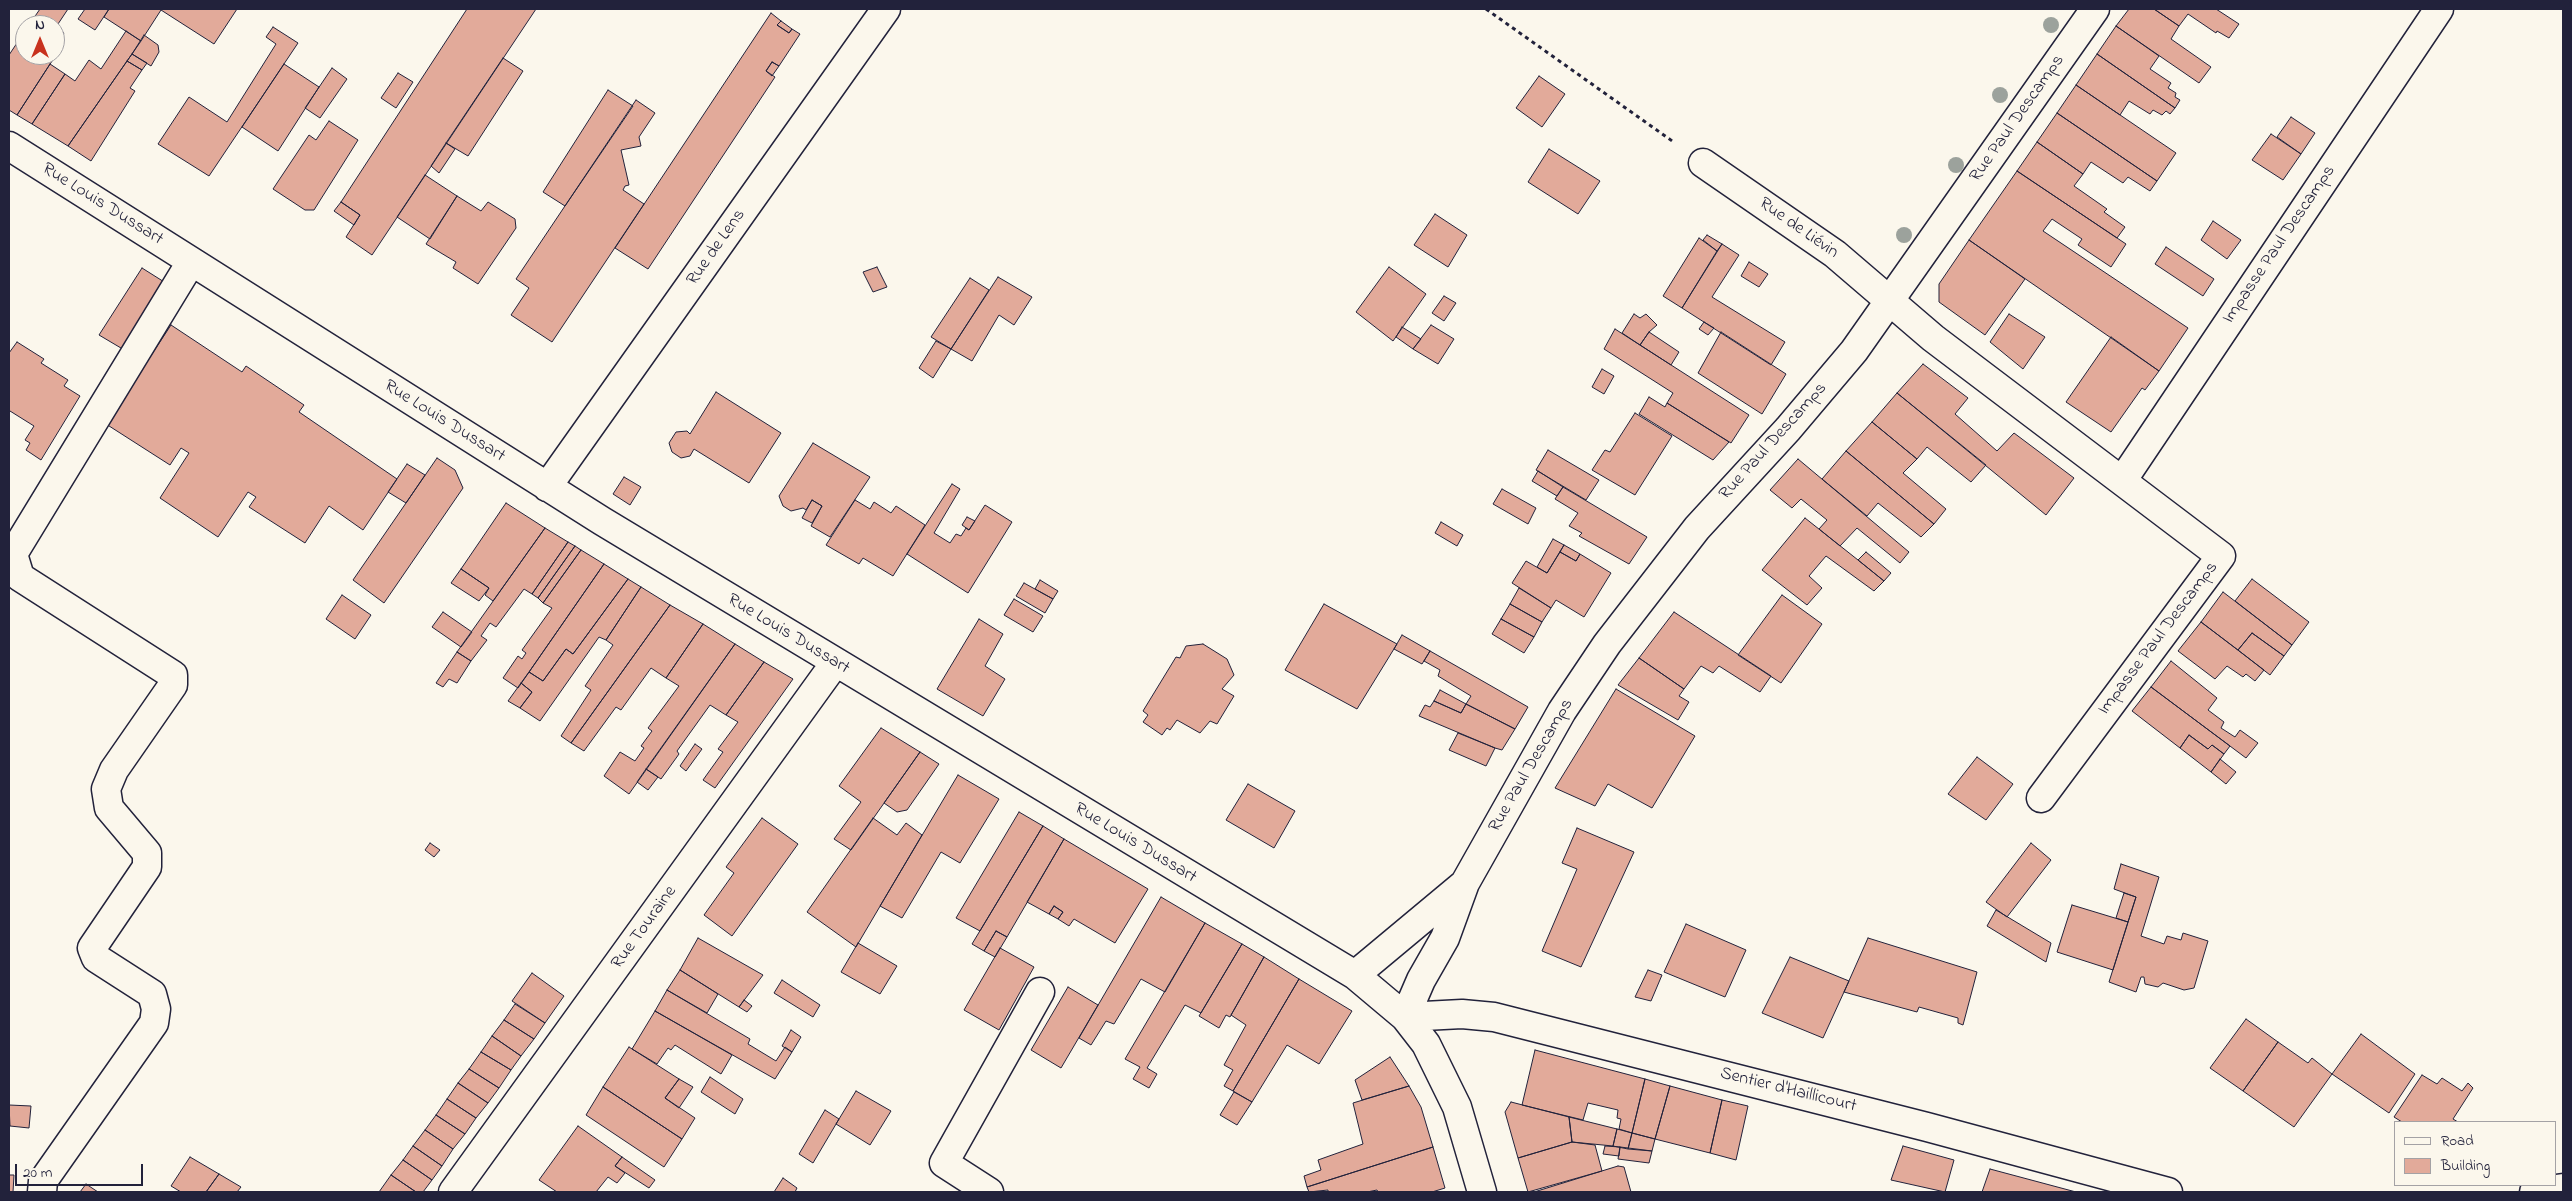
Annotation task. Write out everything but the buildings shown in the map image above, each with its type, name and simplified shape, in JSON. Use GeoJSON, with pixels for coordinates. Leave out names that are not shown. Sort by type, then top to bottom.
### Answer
{"type":"FeatureCollection","features":[{"type":"Feature","properties":{"kind":"street","name":"Rue de Lens"},"geometry":{"type":"LineString","coordinates":[[547,487],[886,9]]}},
{"type":"Feature","properties":{"kind":"street","name":"Rue Paul Descamps"},"geometry":{"type":"LineString","coordinates":[[1405,1017],[1421,980],[1445,938],[1465,883],[1562,712],[1607,644],[1697,528],[1788,429],[1848,358],[2095,9]]}},
{"type":"Feature","properties":{"kind":"street","name":"Impasse Paul Descamps"},"geometry":{"type":"LineString","coordinates":[[2122,481],[2439,9]]}},
{"type":"Feature","properties":{"kind":"street","name":"Rue Louis Dussart"},"geometry":{"type":"LineString","coordinates":[[9,146],[547,487],[835,663],[1355,975],[1405,1017],[1426,1044],[1443,1074],[1457,1107],[1482,1192]]}},
{"type":"Feature","properties":{"kind":"street","name":"Rue de Liévin"},"geometry":{"type":"LineString","coordinates":[[1703,163],[1835,254],[1866,283],[1890,301]]}},
{"type":"Feature","properties":{"kind":"street"},"geometry":{"type":"LineString","coordinates":[[42,1192],[43,1181],[154,1023],[156,1008],[152,994],[96,958],[92,948],[146,867],[148,853],[109,808],[106,789],[114,770],[173,685],[173,675],[20,577],[13,554],[191,262]]}},
{"type":"Feature","properties":{"kind":"street","name":"Impasse Paul Descamps"},"geometry":{"type":"LineString","coordinates":[[1890,301],[1933,338],[2221,556],[2041,798]]}},
{"type":"Feature","properties":{"kind":"street","name":"Rue Touraine"},"geometry":{"type":"LineString","coordinates":[[454,1192],[835,663]]}},
{"type":"Feature","properties":{"kind":"street","name":"Rue Paul Descamps"},"geometry":{"type":"LineString","coordinates":[[1355,975],[1465,883]]}},
{"type":"Feature","properties":{"kind":"street"},"geometry":{"type":"LineString","coordinates":[[988,1192],[944,1163],[1040,992]]}},
{"type":"Feature","properties":{"kind":"street","name":"Sentier d'Haillicourt"},"geometry":{"type":"LineString","coordinates":[[1405,1017],[1462,1014],[1494,1017],[1927,1127],[2168,1192]]}},
{"type":"Feature","properties":{"kind":"street"},"geometry":{"type":"LineString","coordinates":[[2534,1192],[2563,1188]]}},
{"type":"Feature","properties":{"kind":"path"},"geometry":{"type":"LineString","coordinates":[[1486,9],[1703,163]]}}]}
